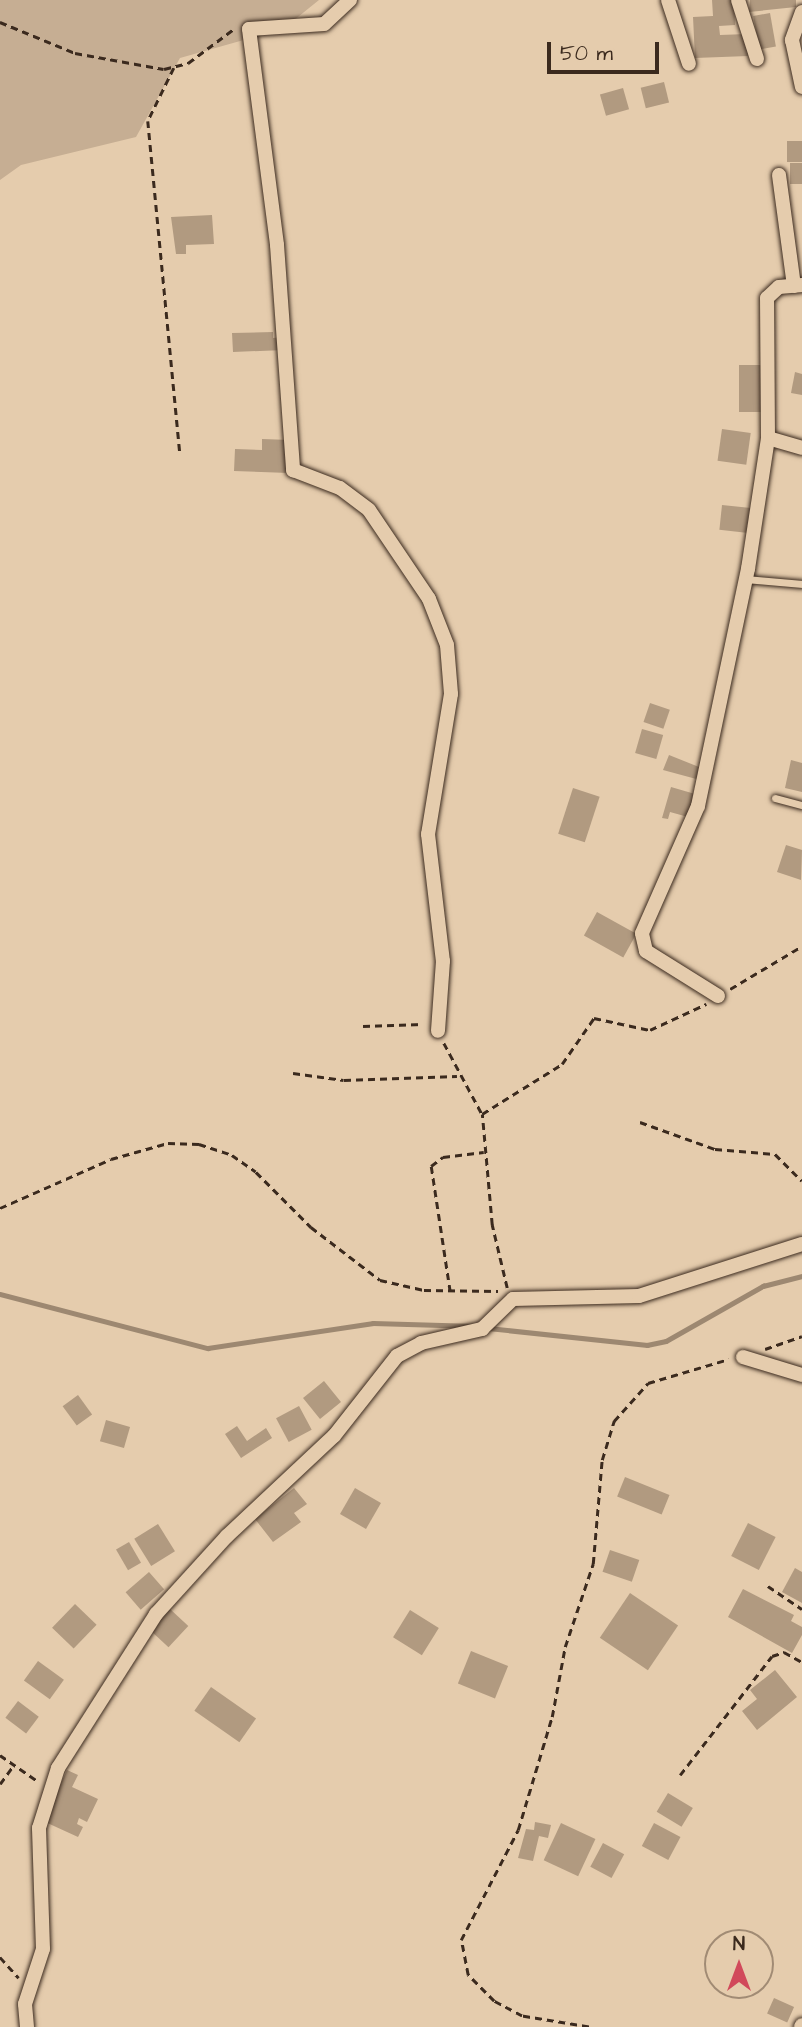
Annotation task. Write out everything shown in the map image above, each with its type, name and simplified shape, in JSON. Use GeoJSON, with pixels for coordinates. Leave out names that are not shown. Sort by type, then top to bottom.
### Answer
{"type":"FeatureCollection","features":[{"type":"Feature","properties":{"kind":"street"},"geometry":{"type":"LineString","coordinates":[[350,0],[324,24],[249,29],[277,245],[293,470],[340,488],[369,510],[429,599],[447,645],[451,694],[428,826],[443,961],[438,1031]]}},
{"type":"Feature","properties":{"kind":"street"},"geometry":{"type":"LineString","coordinates":[[668,0],[688,64]]}},
{"type":"Feature","properties":{"kind":"street"},"geometry":{"type":"LineString","coordinates":[[738,0],[757,59]]}},
{"type":"Feature","properties":{"kind":"street"},"geometry":{"type":"LineString","coordinates":[[802,12],[792,40],[802,87]]}},
{"type":"Feature","properties":{"kind":"street"},"geometry":{"type":"LineString","coordinates":[[718,996],[646,951],[642,933],[698,806],[746,579],[768,438],[767,298],[770,290],[798,286],[779,175]]}},
{"type":"Feature","properties":{"kind":"street"},"geometry":{"type":"LineString","coordinates":[[768,438],[802,448]]}},
{"type":"Feature","properties":{"kind":"street"},"geometry":{"type":"LineString","coordinates":[[27,2027],[30,1990],[43,1959],[38,1857],[48,1787],[136,1640],[227,1536],[327,1443],[397,1356],[421,1343],[482,1329],[507,1303],[639,1296],[802,1244]]}},
{"type":"Feature","properties":{"kind":"street"},"geometry":{"type":"LineString","coordinates":[[743,1357],[802,1375]]}},
{"type":"Feature","properties":{"kind":"lane"},"geometry":{"type":"LineString","coordinates":[[746,579],[802,584]]}},
{"type":"Feature","properties":{"kind":"lane"},"geometry":{"type":"LineString","coordinates":[[775,798],[802,805]]}},
{"type":"Feature","properties":{"kind":"path"},"geometry":{"type":"LineString","coordinates":[[0,22],[111,63],[174,68]]}},
{"type":"Feature","properties":{"kind":"path"},"geometry":{"type":"LineString","coordinates":[[180,453],[148,121],[174,68],[229,29],[249,29]]}},
{"type":"Feature","properties":{"kind":"path"},"geometry":{"type":"LineString","coordinates":[[482,1114],[562,1065],[594,1018],[650,1030],[718,996],[802,946]]}},
{"type":"Feature","properties":{"kind":"path"},"geometry":{"type":"LineString","coordinates":[[0,1208],[111,1158],[168,1143],[199,1144],[232,1155],[256,1172],[366,1273],[398,1286],[450,1293],[509,1291],[492,1225],[482,1114],[457,1076],[438,1031],[426,1024],[363,1026]]}},
{"type":"Feature","properties":{"kind":"path"},"geometry":{"type":"LineString","coordinates":[[293,1073],[344,1080],[457,1076]]}},
{"type":"Feature","properties":{"kind":"path"},"geometry":{"type":"LineString","coordinates":[[640,1122],[715,1149],[775,1154],[802,1181]]}},
{"type":"Feature","properties":{"kind":"path"},"geometry":{"type":"LineString","coordinates":[[450,1293],[431,1166],[443,1157],[484,1152]]}},
{"type":"Feature","properties":{"kind":"path"},"geometry":{"type":"LineString","coordinates":[[589,2027],[522,2016],[494,2001],[468,1975],[461,1940],[518,1829],[552,1717],[565,1647],[593,1564],[602,1460],[614,1421],[648,1383],[697,1365],[743,1357],[802,1336]]}},
{"type":"Feature","properties":{"kind":"path"},"geometry":{"type":"LineString","coordinates":[[768,1586],[802,1609]]}},
{"type":"Feature","properties":{"kind":"path"},"geometry":{"type":"LineString","coordinates":[[680,1775],[772,1656],[784,1652],[802,1662]]}},
{"type":"Feature","properties":{"kind":"path"},"geometry":{"type":"LineString","coordinates":[[0,1755],[48,1787]]}},
{"type":"Feature","properties":{"kind":"path"},"geometry":{"type":"LineString","coordinates":[[0,1784],[14,1765]]}},
{"type":"Feature","properties":{"kind":"path"},"geometry":{"type":"LineString","coordinates":[[0,1957],[30,1990]]}},
{"type":"Feature","properties":{"kind":"shaded area"},"geometry":{"type":"Polygon","coordinates":[[[0,0],[319,0],[283,29],[180,58],[136,137],[21,165],[0,180],[0,0]]]}},
{"type":"Feature","properties":{"kind":"building"},"geometry":{"type":"Polygon","coordinates":[[[712,0],[734,0],[735,25],[719,26],[720,35],[747,34],[748,56],[695,58],[693,17],[713,16],[712,0]]]}},
{"type":"Feature","properties":{"kind":"building"},"geometry":{"type":"Polygon","coordinates":[[[750,0],[796,0],[796,7],[749,12],[750,0]]]}},
{"type":"Feature","properties":{"kind":"building"},"geometry":{"type":"Polygon","coordinates":[[[770,13],[776,46],[759,49],[753,16],[770,13]]]}},
{"type":"Feature","properties":{"kind":"building"},"geometry":{"type":"Polygon","coordinates":[[[664,82],[669,102],[646,108],[641,88],[664,82]]]}},
{"type":"Feature","properties":{"kind":"building"},"geometry":{"type":"Polygon","coordinates":[[[623,88],[629,109],[606,116],[600,95],[623,88]]]}},
{"type":"Feature","properties":{"kind":"building"},"geometry":{"type":"Polygon","coordinates":[[[787,141],[802,141],[802,162],[787,162],[787,141]]]}},
{"type":"Feature","properties":{"kind":"building"},"geometry":{"type":"Polygon","coordinates":[[[790,163],[802,163],[802,184],[790,184],[790,163]]]}},
{"type":"Feature","properties":{"kind":"building"},"geometry":{"type":"Polygon","coordinates":[[[212,215],[214,244],[186,245],[186,254],[176,254],[171,217],[212,215]]]}},
{"type":"Feature","properties":{"kind":"building"},"geometry":{"type":"Polygon","coordinates":[[[273,332],[273,338],[284,337],[284,350],[233,352],[232,333],[273,332]]]}},
{"type":"Feature","properties":{"kind":"building"},"geometry":{"type":"Polygon","coordinates":[[[739,365],[765,365],[765,412],[739,412],[739,365]]]}},
{"type":"Feature","properties":{"kind":"building"},"geometry":{"type":"Polygon","coordinates":[[[795,372],[802,374],[802,395],[791,393],[795,372]]]}},
{"type":"Feature","properties":{"kind":"building"},"geometry":{"type":"Polygon","coordinates":[[[722,429],[751,433],[746,465],[718,461],[722,429]]]}},
{"type":"Feature","properties":{"kind":"building"},"geometry":{"type":"Polygon","coordinates":[[[262,439],[290,440],[289,473],[234,471],[235,449],[262,450],[262,439]]]}},
{"type":"Feature","properties":{"kind":"building"},"geometry":{"type":"Polygon","coordinates":[[[722,505],[751,508],[748,533],[719,530],[722,505]]]}},
{"type":"Feature","properties":{"kind":"building"},"geometry":{"type":"Polygon","coordinates":[[[650,703],[670,710],[663,729],[643,722],[650,703]]]}},
{"type":"Feature","properties":{"kind":"building"},"geometry":{"type":"Polygon","coordinates":[[[642,729],[663,735],[656,759],[635,753],[642,729]]]}},
{"type":"Feature","properties":{"kind":"building"},"geometry":{"type":"Polygon","coordinates":[[[669,755],[704,769],[700,780],[663,770],[669,755]]]}},
{"type":"Feature","properties":{"kind":"building"},"geometry":{"type":"Polygon","coordinates":[[[791,760],[802,763],[802,792],[785,788],[791,760]]]}},
{"type":"Feature","properties":{"kind":"building"},"geometry":{"type":"Polygon","coordinates":[[[671,787],[695,794],[688,817],[670,812],[668,819],[662,818],[671,787]]]}},
{"type":"Feature","properties":{"kind":"building"},"geometry":{"type":"Polygon","coordinates":[[[573,788],[600,797],[585,842],[558,834],[573,788]]]}},
{"type":"Feature","properties":{"kind":"building"},"geometry":{"type":"Polygon","coordinates":[[[786,845],[802,850],[801,880],[777,872],[786,845]]]}},
{"type":"Feature","properties":{"kind":"building"},"geometry":{"type":"Polygon","coordinates":[[[597,912],[636,934],[623,957],[584,936],[597,912]]]}},
{"type":"Feature","properties":{"kind":"building"},"geometry":{"type":"Polygon","coordinates":[[[324,1381],[341,1402],[320,1419],[303,1398],[324,1381]]]}},
{"type":"Feature","properties":{"kind":"building"},"geometry":{"type":"Polygon","coordinates":[[[78,1395],[92,1414],[77,1426],[63,1406],[78,1395]]]}},
{"type":"Feature","properties":{"kind":"building"},"geometry":{"type":"Polygon","coordinates":[[[299,1406],[312,1430],[289,1442],[276,1418],[299,1406]]]}},
{"type":"Feature","properties":{"kind":"building"},"geometry":{"type":"Polygon","coordinates":[[[106,1420],[130,1427],[124,1448],[100,1441],[106,1420]]]}},
{"type":"Feature","properties":{"kind":"building"},"geometry":{"type":"Polygon","coordinates":[[[237,1426],[247,1441],[266,1428],[272,1438],[241,1458],[225,1434],[237,1426]]]}},
{"type":"Feature","properties":{"kind":"building"},"geometry":{"type":"Polygon","coordinates":[[[625,1477],[670,1495],[662,1514],[617,1496],[625,1477]]]}},
{"type":"Feature","properties":{"kind":"building"},"geometry":{"type":"Polygon","coordinates":[[[294,1488],[307,1504],[294,1513],[301,1522],[273,1542],[255,1519],[294,1488]]]}},
{"type":"Feature","properties":{"kind":"building"},"geometry":{"type":"Polygon","coordinates":[[[355,1488],[381,1503],[366,1529],[340,1514],[355,1488]]]}},
{"type":"Feature","properties":{"kind":"building"},"geometry":{"type":"Polygon","coordinates":[[[748,1523],[776,1537],[759,1570],[731,1556],[748,1523]]]}},
{"type":"Feature","properties":{"kind":"building"},"geometry":{"type":"Polygon","coordinates":[[[158,1524],[175,1551],[151,1566],[134,1539],[158,1524]]]}},
{"type":"Feature","properties":{"kind":"building"},"geometry":{"type":"Polygon","coordinates":[[[129,1542],[141,1563],[128,1570],[116,1550],[129,1542]]]}},
{"type":"Feature","properties":{"kind":"building"},"geometry":{"type":"Polygon","coordinates":[[[610,1550],[639,1560],[632,1582],[603,1572],[610,1550]]]}},
{"type":"Feature","properties":{"kind":"building"},"geometry":{"type":"Polygon","coordinates":[[[795,1568],[802,1572],[802,1603],[782,1592],[795,1568]]]}},
{"type":"Feature","properties":{"kind":"building"},"geometry":{"type":"Polygon","coordinates":[[[149,1572],[164,1589],[141,1610],[126,1592],[149,1572]]]}},
{"type":"Feature","properties":{"kind":"building"},"geometry":{"type":"Polygon","coordinates":[[[743,1589],[794,1615],[791,1621],[802,1627],[802,1635],[792,1653],[728,1617],[743,1589]]]}},
{"type":"Feature","properties":{"kind":"building"},"geometry":{"type":"Polygon","coordinates":[[[630,1593],[678,1625],[648,1670],[600,1638],[630,1593]]]}},
{"type":"Feature","properties":{"kind":"building"},"geometry":{"type":"Polygon","coordinates":[[[75,1604],[97,1625],[74,1649],[52,1628],[75,1604]]]}},
{"type":"Feature","properties":{"kind":"building"},"geometry":{"type":"Polygon","coordinates":[[[170,1609],[188,1626],[169,1647],[150,1630],[170,1609]]]}},
{"type":"Feature","properties":{"kind":"building"},"geometry":{"type":"Polygon","coordinates":[[[410,1610],[439,1628],[422,1655],[393,1637],[410,1610]]]}},
{"type":"Feature","properties":{"kind":"building"},"geometry":{"type":"Polygon","coordinates":[[[471,1651],[508,1666],[495,1698],[458,1683],[471,1651]]]}},
{"type":"Feature","properties":{"kind":"building"},"geometry":{"type":"Polygon","coordinates":[[[38,1661],[64,1680],[50,1699],[24,1680],[38,1661]]]}},
{"type":"Feature","properties":{"kind":"building"},"geometry":{"type":"Polygon","coordinates":[[[775,1670],[797,1697],[757,1730],[742,1711],[757,1699],[750,1690],[775,1670]]]}},
{"type":"Feature","properties":{"kind":"building"},"geometry":{"type":"Polygon","coordinates":[[[211,1687],[256,1719],[239,1742],[194,1711],[211,1687]]]}},
{"type":"Feature","properties":{"kind":"building"},"geometry":{"type":"Polygon","coordinates":[[[18,1701],[39,1717],[26,1733],[5,1718],[18,1701]]]}},
{"type":"Feature","properties":{"kind":"building"},"geometry":{"type":"Polygon","coordinates":[[[67,1770],[78,1775],[72,1787],[98,1799],[87,1822],[79,1818],[77,1824],[83,1827],[78,1837],[43,1821],[67,1770]]]}},
{"type":"Feature","properties":{"kind":"building"},"geometry":{"type":"Polygon","coordinates":[[[668,1793],[693,1808],[682,1827],[657,1812],[668,1793]]]}},
{"type":"Feature","properties":{"kind":"building"},"geometry":{"type":"Polygon","coordinates":[[[535,1822],[551,1825],[548,1838],[539,1836],[533,1861],[518,1858],[526,1829],[534,1830],[535,1822]]]}},
{"type":"Feature","properties":{"kind":"building"},"geometry":{"type":"Polygon","coordinates":[[[561,1823],[595,1839],[578,1876],[544,1860],[561,1823]]]}},
{"type":"Feature","properties":{"kind":"building"},"geometry":{"type":"Polygon","coordinates":[[[654,1823],[680,1837],[668,1860],[642,1846],[654,1823]]]}},
{"type":"Feature","properties":{"kind":"building"},"geometry":{"type":"Polygon","coordinates":[[[603,1843],[624,1854],[612,1878],[590,1867],[603,1843]]]}},
{"type":"Feature","properties":{"kind":"building"},"geometry":{"type":"Polygon","coordinates":[[[774,1998],[794,2007],[787,2022],[767,2014],[774,1998]]]}},
{"type":"Feature","properties":{"kind":"waterway"},"geometry":{"type":"LineString","coordinates":[[488,1328],[647,1345],[666,1341],[763,1286],[802,1276]]}},
{"type":"Feature","properties":{"kind":"waterway"},"geometry":{"type":"LineString","coordinates":[[0,1294],[208,1348],[373,1323],[476,1326]]}}]}
